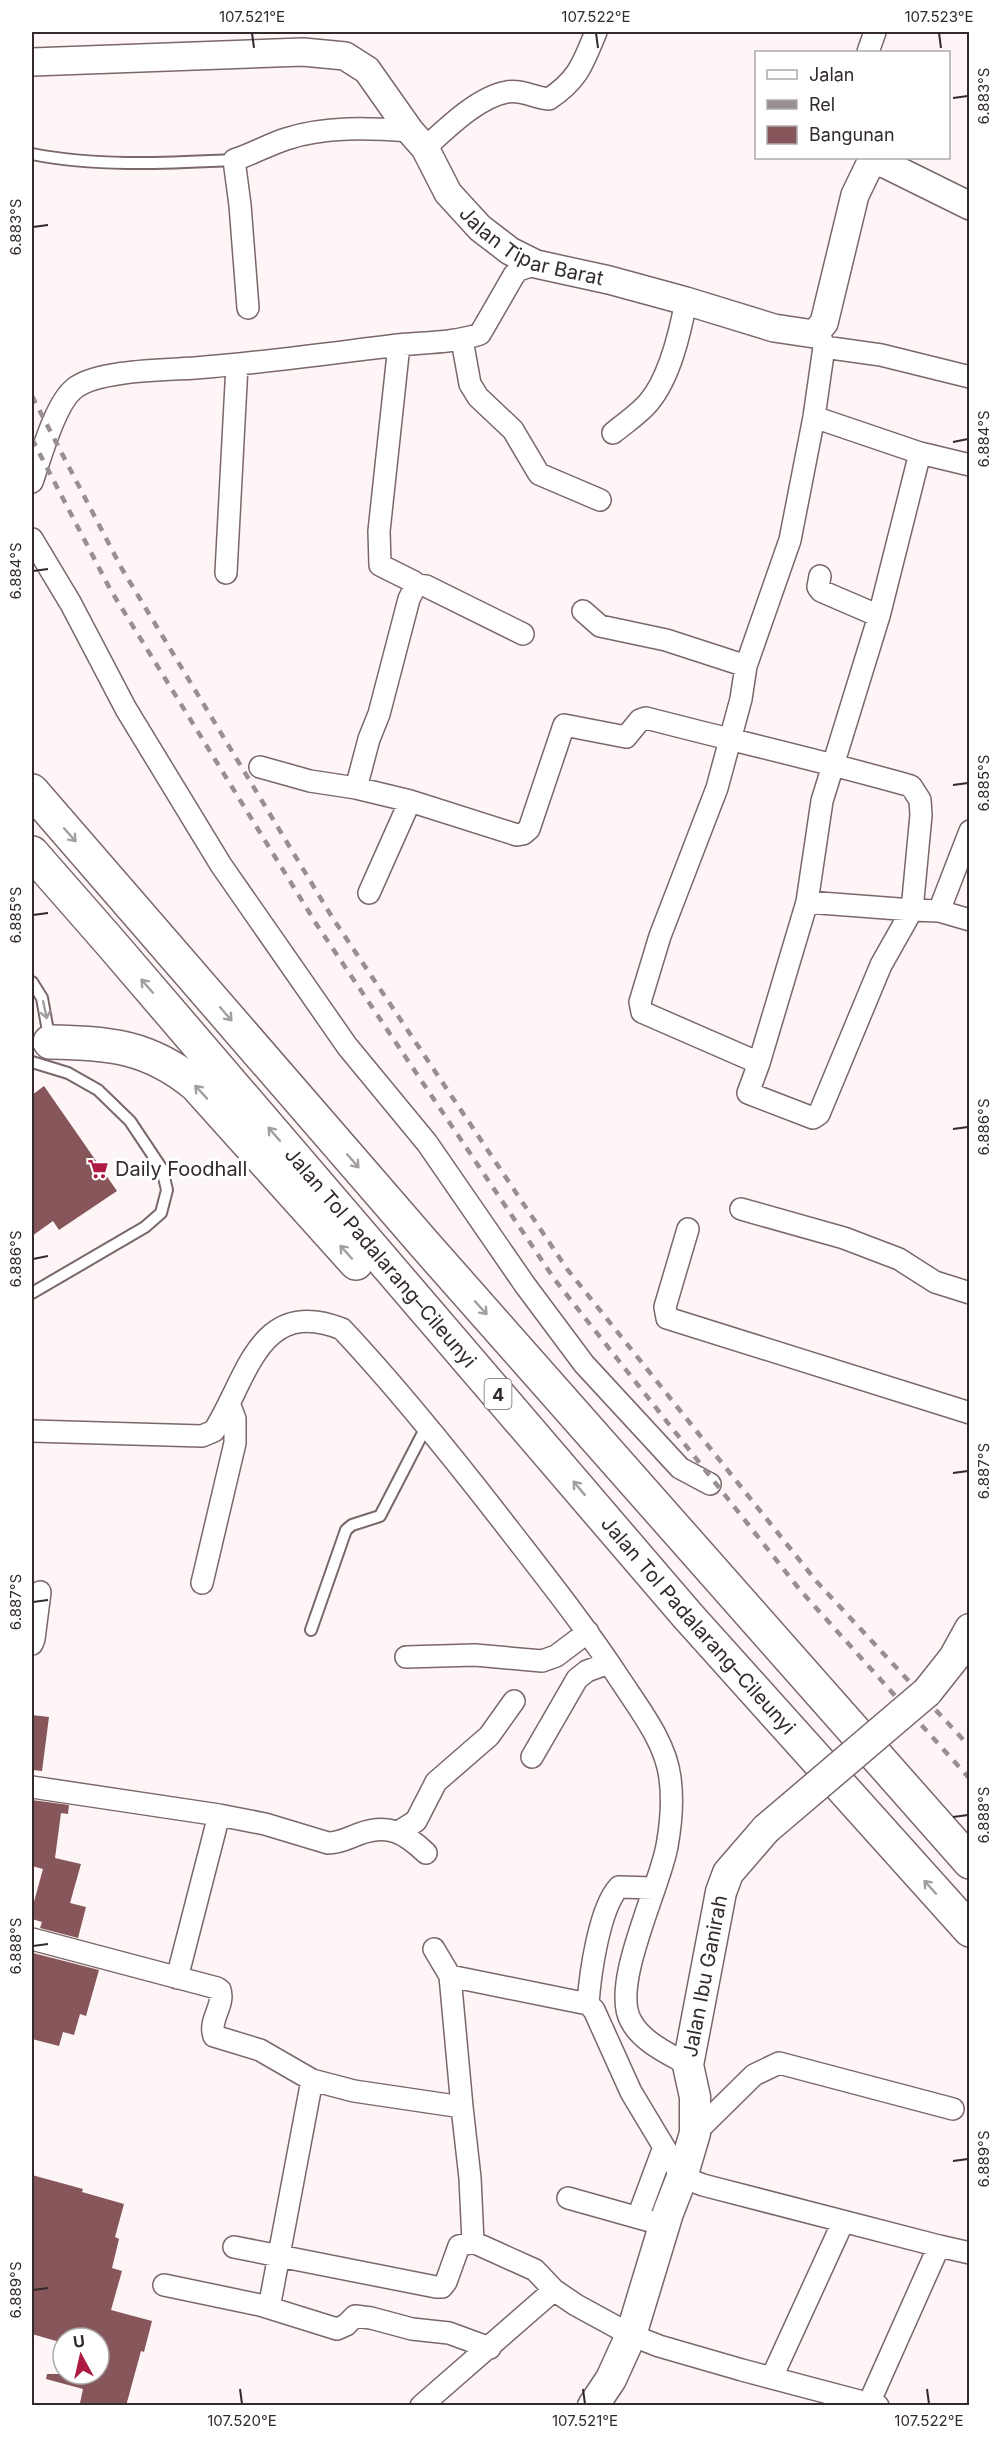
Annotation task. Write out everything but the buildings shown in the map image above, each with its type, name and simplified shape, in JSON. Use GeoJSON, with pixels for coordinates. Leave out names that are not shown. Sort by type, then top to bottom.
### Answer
{"type":"FeatureCollection","features":[{"type":"Feature","properties":{"kind":"highway","name":"4"},"geometry":{"type":"LineString","coordinates":[[32,791],[426,1246],[969,1862]]}},
{"type":"Feature","properties":{"kind":"highway","name":"Jalan Tol Padalarang–Cileunyi"},"geometry":{"type":"LineString","coordinates":[[32,853],[687,1615],[969,1930]]}},
{"type":"Feature","properties":{"kind":"highway"},"geometry":{"type":"LineString","coordinates":[[38,1049],[97,1043],[134,1049],[177,1070],[196,1085],[379,1289],[440,1328]]}},
{"type":"Feature","properties":{"kind":"main road","name":"Jalan Ibu Ganirah"},"geometry":{"type":"LineString","coordinates":[[593,2406],[611,2379],[631,2335],[651,2221],[682,2177],[695,2133],[695,2097],[688,2065],[720,1892],[728,1873],[766,1829],[927,1692],[954,1658],[969,1629]]}},
{"type":"Feature","properties":{"kind":"street"},"geometry":{"type":"LineString","coordinates":[[248,308],[234,160],[286,139],[327,132],[367,128],[418,140],[455,121],[489,99],[508,92],[549,99],[562,90],[579,72],[596,32]]}},
{"type":"Feature","properties":{"kind":"street"},"geometry":{"type":"LineString","coordinates":[[868,51],[875,32]]}},
{"type":"Feature","properties":{"kind":"street","name":"Jalan Tipar Barat"},"geometry":{"type":"LineString","coordinates":[[32,62],[303,52],[345,56],[368,70],[418,140],[448,192],[463,211],[480,228],[510,251],[536,264],[686,301],[774,328],[822,339]]}},
{"type":"Feature","properties":{"kind":"street"},"geometry":{"type":"LineString","coordinates":[[759,1063],[642,1012],[640,1002],[660,936],[717,788],[731,741],[746,666],[790,540],[814,417],[824,323],[855,195],[866,170],[874,160],[969,206]]}},
{"type":"Feature","properties":{"kind":"street"},"geometry":{"type":"LineString","coordinates":[[32,482],[62,401],[74,388],[86,381],[140,372],[237,365],[399,345],[462,340],[480,334],[514,275],[519,270],[536,264]]}},
{"type":"Feature","properties":{"kind":"street"},"geometry":{"type":"LineString","coordinates":[[613,433],[649,403],[656,391],[680,336],[686,301]]}},
{"type":"Feature","properties":{"kind":"street"},"geometry":{"type":"LineString","coordinates":[[822,339],[969,377]]}},
{"type":"Feature","properties":{"kind":"street"},"geometry":{"type":"LineString","coordinates":[[462,340],[470,384],[478,397],[513,430],[539,474],[600,500]]}},
{"type":"Feature","properties":{"kind":"street"},"geometry":{"type":"LineString","coordinates":[[399,345],[379,531],[378,560],[380,566],[523,634]]}},
{"type":"Feature","properties":{"kind":"street"},"geometry":{"type":"LineString","coordinates":[[226,573],[237,365]]}},
{"type":"Feature","properties":{"kind":"street"},"geometry":{"type":"LineString","coordinates":[[814,417],[920,453],[969,465]]}},
{"type":"Feature","properties":{"kind":"street"},"geometry":{"type":"LineString","coordinates":[[260,767],[310,781],[356,788],[410,801],[512,834],[523,834],[529,829],[566,724],[626,737],[640,720],[646,717],[731,741],[834,764],[911,786],[920,800],[921,815],[912,910],[876,976],[817,1117],[810,1117],[749,1095],[748,1091],[759,1063],[807,902],[820,810],[834,764],[879,616],[920,453]]}},
{"type":"Feature","properties":{"kind":"street"},"geometry":{"type":"LineString","coordinates":[[32,539],[70,604],[126,709],[221,865],[347,1046],[427,1143],[525,1285],[584,1364],[680,1468],[710,1484]]}},
{"type":"Feature","properties":{"kind":"street"},"geometry":{"type":"LineString","coordinates":[[820,576],[818,587],[821,591],[879,616]]}},
{"type":"Feature","properties":{"kind":"street"},"geometry":{"type":"LineString","coordinates":[[356,788],[369,739],[379,714],[409,600],[416,585]]}},
{"type":"Feature","properties":{"kind":"street"},"geometry":{"type":"LineString","coordinates":[[584,611],[600,626],[666,640],[746,666]]}},
{"type":"Feature","properties":{"kind":"street"},"geometry":{"type":"LineString","coordinates":[[369,893],[410,801]]}},
{"type":"Feature","properties":{"kind":"street"},"geometry":{"type":"LineString","coordinates":[[939,911],[969,831]]}},
{"type":"Feature","properties":{"kind":"street"},"geometry":{"type":"LineString","coordinates":[[807,902],[939,911],[969,920]]}},
{"type":"Feature","properties":{"kind":"street"},"geometry":{"type":"LineString","coordinates":[[741,1209],[844,1238],[899,1259],[935,1282],[969,1293]]}},
{"type":"Feature","properties":{"kind":"street"},"geometry":{"type":"LineString","coordinates":[[688,1229],[665,1307],[667,1318],[969,1413]]}},
{"type":"Feature","properties":{"kind":"street"},"geometry":{"type":"LineString","coordinates":[[32,1431],[201,1436],[214,1431],[252,1359],[268,1335],[283,1326],[298,1322],[323,1322],[342,1329],[465,1472],[588,1632],[659,1742],[670,1777],[671,1811],[667,1848],[635,1946],[626,1991],[626,2006],[630,2021],[651,2043],[688,2065]]}},
{"type":"Feature","properties":{"kind":"street"},"geometry":{"type":"LineString","coordinates":[[202,1584],[235,1443],[236,1419],[230,1403]]}},
{"type":"Feature","properties":{"kind":"street"},"geometry":{"type":"LineString","coordinates":[[32,1644],[40,1592]]}},
{"type":"Feature","properties":{"kind":"street"},"geometry":{"type":"LineString","coordinates":[[406,1657],[475,1656],[542,1661],[556,1656],[588,1632]]}},
{"type":"Feature","properties":{"kind":"street"},"geometry":{"type":"LineString","coordinates":[[532,1756],[577,1679],[587,1671],[609,1663]]}},
{"type":"Feature","properties":{"kind":"street"},"geometry":{"type":"LineString","coordinates":[[32,1786],[219,1815],[265,1824],[328,1843],[337,1843],[368,1831],[400,1831],[416,1821],[436,1782],[489,1736],[514,1701]]}},
{"type":"Feature","properties":{"kind":"street"},"geometry":{"type":"LineString","coordinates":[[177,1978],[219,1815]]}},
{"type":"Feature","properties":{"kind":"street"},"geometry":{"type":"LineString","coordinates":[[400,1831],[426,1854]]}},
{"type":"Feature","properties":{"kind":"street"},"geometry":{"type":"LineString","coordinates":[[588,2004],[591,1970],[613,1893],[619,1887],[654,1888]]}},
{"type":"Feature","properties":{"kind":"street"},"geometry":{"type":"LineString","coordinates":[[32,1938],[220,1990],[222,1998],[212,2026],[214,2036],[260,2050],[312,2080],[354,2091],[462,2108]]}},
{"type":"Feature","properties":{"kind":"street"},"geometry":{"type":"LineString","coordinates":[[434,1949],[450,1976],[470,2178],[472,2242]]}},
{"type":"Feature","properties":{"kind":"street"},"geometry":{"type":"LineString","coordinates":[[450,1976],[588,2004],[594,2010],[631,2092],[682,2177],[703,2185],[969,2253]]}},
{"type":"Feature","properties":{"kind":"street"},"geometry":{"type":"LineString","coordinates":[[695,2133],[754,2075],[778,2063],[953,2109]]}},
{"type":"Feature","properties":{"kind":"street"},"geometry":{"type":"LineString","coordinates":[[269,2308],[312,2080]]}},
{"type":"Feature","properties":{"kind":"street"},"geometry":{"type":"LineString","coordinates":[[568,2198],[651,2221],[664,2147]]}},
{"type":"Feature","properties":{"kind":"street"},"geometry":{"type":"LineString","coordinates":[[772,2378],[843,2222]]}},
{"type":"Feature","properties":{"kind":"street"},"geometry":{"type":"LineString","coordinates":[[234,2247],[442,2287],[459,2246],[472,2242],[536,2270],[554,2290],[576,2305],[631,2335],[659,2346],[873,2404],[939,2246]]}},
{"type":"Feature","properties":{"kind":"street"},"geometry":{"type":"LineString","coordinates":[[164,2285],[269,2308],[337,2329],[346,2325],[355,2316],[412,2329],[449,2333],[490,2348]]}},
{"type":"Feature","properties":{"kind":"street"},"geometry":{"type":"LineString","coordinates":[[422,2406],[554,2290]]}},
{"type":"Feature","properties":{"kind":"lane"},"geometry":{"type":"LineString","coordinates":[[32,154],[60,160],[108,162],[176,163],[234,160]]}},
{"type":"Feature","properties":{"kind":"lane"},"geometry":{"type":"LineString","coordinates":[[32,982],[42,998],[38,1049],[68,1073],[98,1090],[125,1114],[162,1168],[166,1190],[161,1213],[145,1227],[32,1293]]}},
{"type":"Feature","properties":{"kind":"lane"},"geometry":{"type":"LineString","coordinates":[[311,1630],[346,1530],[352,1524],[380,1516],[426,1428]]}},
{"type":"Feature","properties":{"kind":"railway"},"geometry":{"type":"LineString","coordinates":[[32,396],[122,569],[332,917],[567,1269],[817,1582],[970,1747]]}},
{"type":"Feature","properties":{"kind":"railway"},"geometry":{"type":"LineString","coordinates":[[32,439],[110,589],[317,925],[555,1280],[800,1590],[970,1779]]}},
{"type":"Feature","properties":{"kind":"place","name":"Daily Foodhall"},"geometry":{"type":"Point","coordinates":[98,1169]}}]}
